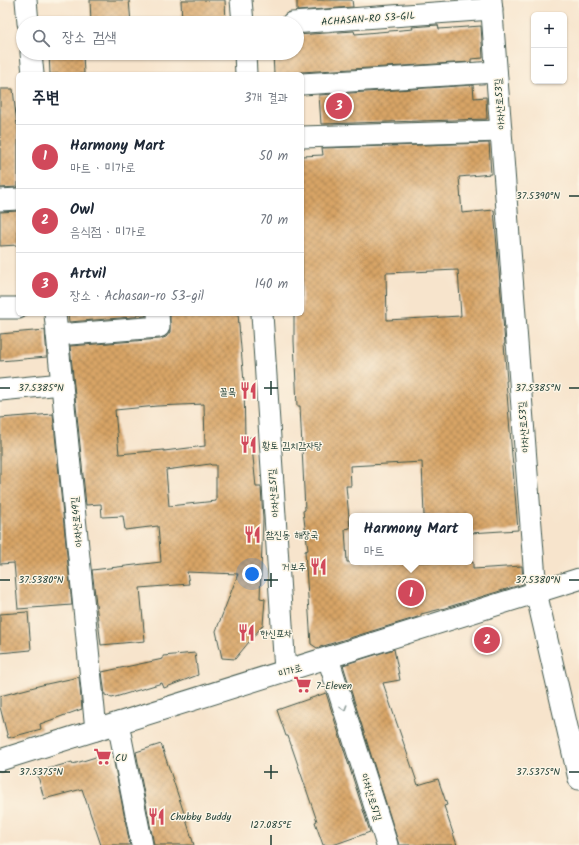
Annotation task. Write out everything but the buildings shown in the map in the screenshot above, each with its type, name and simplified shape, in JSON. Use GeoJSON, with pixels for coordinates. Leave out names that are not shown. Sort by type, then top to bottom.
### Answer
{"type":"FeatureCollection","features":[{"type":"Feature","properties":{"kind":"street"},"geometry":{"type":"LineString","coordinates":[[26,0],[27,16]]}},
{"type":"Feature","properties":{"kind":"street"},"geometry":{"type":"LineString","coordinates":[[241,0],[242,16]]}},
{"type":"Feature","properties":{"kind":"street","name":"ACHASAN-RO 53-GIL"},"geometry":{"type":"LineString","coordinates":[[304,22],[491,5]]}},
{"type":"Feature","properties":{"kind":"street","name":"아차산로53길"},"geometry":{"type":"LineString","coordinates":[[491,5],[536,592],[579,779]]}},
{"type":"Feature","properties":{"kind":"street"},"geometry":{"type":"LineString","coordinates":[[32,60],[33,72]]}},
{"type":"Feature","properties":{"kind":"street"},"geometry":{"type":"LineString","coordinates":[[245,60],[246,72]]}},
{"type":"Feature","properties":{"kind":"street"},"geometry":{"type":"LineString","coordinates":[[304,84],[496,72]]}},
{"type":"Feature","properties":{"kind":"street"},"geometry":{"type":"LineString","coordinates":[[304,137],[501,131]]}},
{"type":"Feature","properties":{"kind":"street"},"geometry":{"type":"LineString","coordinates":[[0,200],[16,199]]}},
{"type":"Feature","properties":{"kind":"street"},"geometry":{"type":"LineString","coordinates":[[0,308],[16,308]]}},
{"type":"Feature","properties":{"kind":"street","name":"아차산로49길"},"geometry":{"type":"LineString","coordinates":[[54,316],[96,730]]}},
{"type":"Feature","properties":{"kind":"street"},"geometry":{"type":"LineString","coordinates":[[57,335],[159,327],[158,316]]}},
{"type":"Feature","properties":{"kind":"street","name":"아차산로51길"},"geometry":{"type":"LineString","coordinates":[[262,316],[285,671]]}},
{"type":"Feature","properties":{"kind":"street"},"geometry":{"type":"LineString","coordinates":[[0,390],[62,384]]}},
{"type":"Feature","properties":{"kind":"street","name":"미가로"},"geometry":{"type":"LineString","coordinates":[[0,760],[579,579]]}},
{"type":"Feature","properties":{"kind":"street","name":"아차산로51길"},"geometry":{"type":"LineString","coordinates":[[328,658],[387,845]]}},
{"type":"Feature","properties":{"kind":"street"},"geometry":{"type":"LineString","coordinates":[[118,723],[142,845]]}},
{"type":"Feature","properties":{"kind":"place","name":"Artvil"},"geometry":{"type":"Point","coordinates":[339,106]}},
{"type":"Feature","properties":{"kind":"place","name":"꼴목"},"geometry":{"type":"Point","coordinates":[249,391]}},
{"type":"Feature","properties":{"kind":"place","name":"황토 김치감자탕"},"geometry":{"type":"Point","coordinates":[249,445]}},
{"type":"Feature","properties":{"kind":"place","name":"참진동 해장국"},"geometry":{"type":"Point","coordinates":[253,534]}},
{"type":"Feature","properties":{"kind":"place","name":"거보주"},"geometry":{"type":"Point","coordinates":[319,566]}},
{"type":"Feature","properties":{"kind":"place","name":"Harmony Mart"},"geometry":{"type":"Point","coordinates":[411,593]}},
{"type":"Feature","properties":{"kind":"place","name":"한신포차"},"geometry":{"type":"Point","coordinates":[247,633]}},
{"type":"Feature","properties":{"kind":"place","name":"Owl"},"geometry":{"type":"Point","coordinates":[487,640]}},
{"type":"Feature","properties":{"kind":"place","name":"7-Eleven"},"geometry":{"type":"Point","coordinates":[303,685]}},
{"type":"Feature","properties":{"kind":"place","name":"CU"},"geometry":{"type":"Point","coordinates":[102,757]}},
{"type":"Feature","properties":{"kind":"place","name":"Chubby Buddy"},"geometry":{"type":"Point","coordinates":[157,816]}}]}
